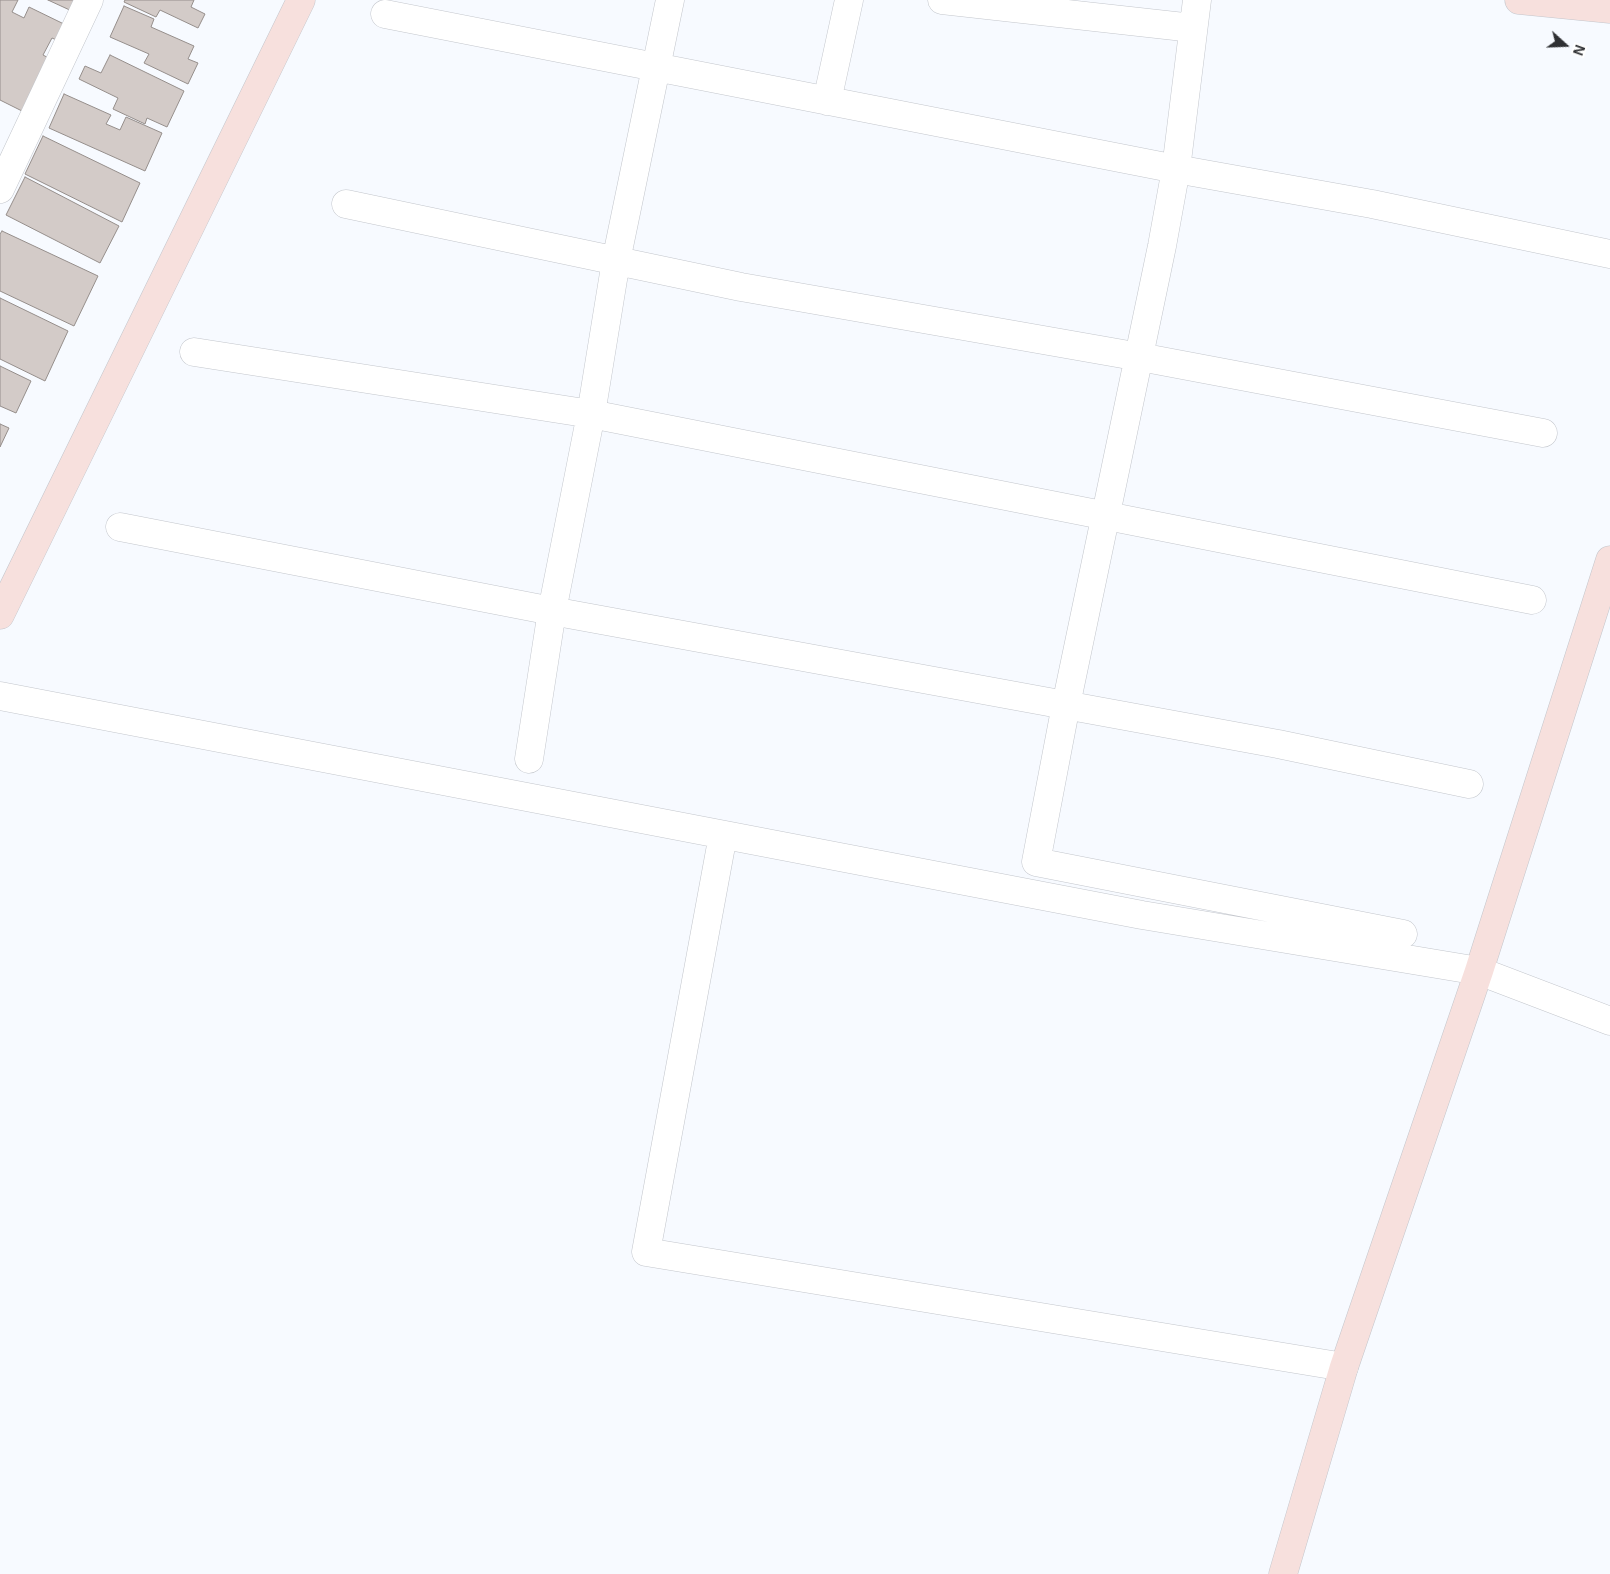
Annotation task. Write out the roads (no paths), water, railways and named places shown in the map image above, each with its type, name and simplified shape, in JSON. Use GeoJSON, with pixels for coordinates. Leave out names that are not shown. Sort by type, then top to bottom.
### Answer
{"type":"FeatureCollection","features":[{"type":"Feature","properties":{"kind":"street"},"geometry":{"type":"LineString","coordinates":[[0,189],[89,0]]}},
{"type":"Feature","properties":{"kind":"street"},"geometry":{"type":"LineString","coordinates":[[0,616],[301,0]]}},
{"type":"Feature","properties":{"kind":"street"},"geometry":{"type":"LineString","coordinates":[[529,759],[552,611],[591,414],[616,260],[670,0]]}},
{"type":"Feature","properties":{"kind":"street"},"geometry":{"type":"LineString","coordinates":[[827,101],[849,0]]}},
{"type":"Feature","properties":{"kind":"street"},"geometry":{"type":"LineString","coordinates":[[942,0],[1194,28]]}},
{"type":"Feature","properties":{"kind":"street"},"geometry":{"type":"LineString","coordinates":[[1197,0],[1176,169],[1140,357],[1066,705],[1036,862],[1403,934]]}},
{"type":"Feature","properties":{"kind":"street"},"geometry":{"type":"LineString","coordinates":[[1519,0],[1610,9]]}},
{"type":"Feature","properties":{"kind":"street"},"geometry":{"type":"LineString","coordinates":[[385,14],[1176,169],[1372,204],[1610,254]]}},
{"type":"Feature","properties":{"kind":"street"},"geometry":{"type":"LineString","coordinates":[[346,204],[741,287],[1140,357],[1543,433]]}},
{"type":"Feature","properties":{"kind":"street"},"geometry":{"type":"LineString","coordinates":[[194,352],[591,414],[1532,600]]}},
{"type":"Feature","properties":{"kind":"street"},"geometry":{"type":"LineString","coordinates":[[120,527],[552,611],[1278,744],[1470,784]]}},
{"type":"Feature","properties":{"kind":"street"},"geometry":{"type":"LineString","coordinates":[[1283,1574],[1344,1367],[1479,971],[1610,560]]}},
{"type":"Feature","properties":{"kind":"street"},"geometry":{"type":"LineString","coordinates":[[0,696],[1142,915],[1479,971],[1610,1021]]}},
{"type":"Feature","properties":{"kind":"street"},"geometry":{"type":"LineString","coordinates":[[723,835],[646,1252],[1344,1367]]}}]}
